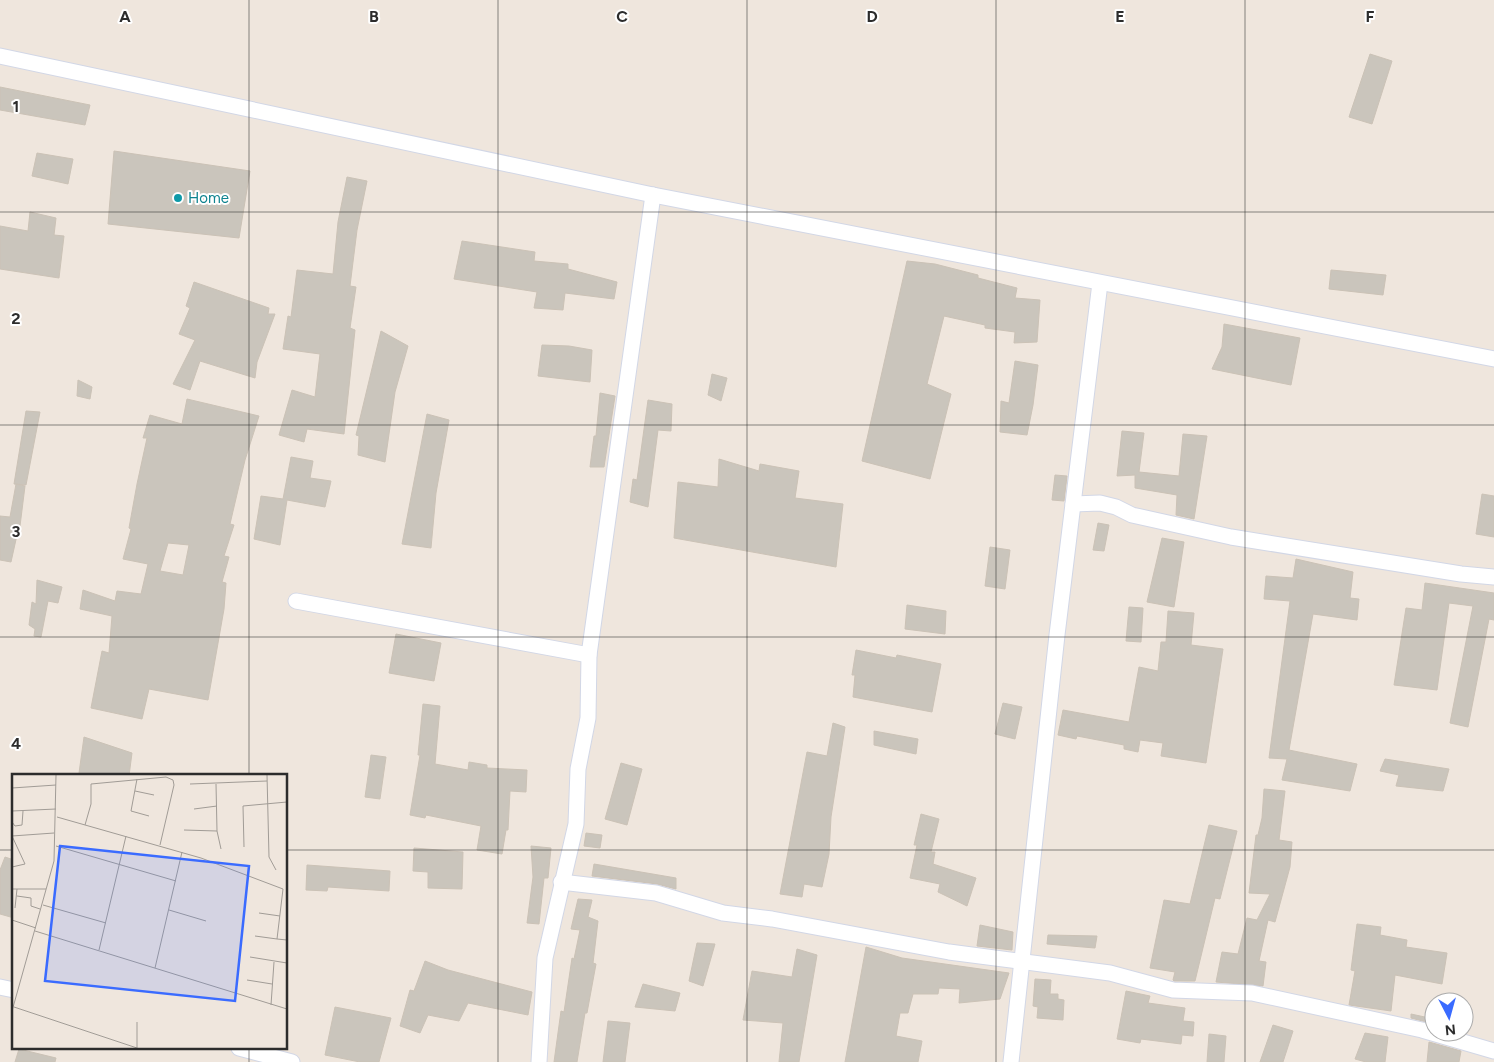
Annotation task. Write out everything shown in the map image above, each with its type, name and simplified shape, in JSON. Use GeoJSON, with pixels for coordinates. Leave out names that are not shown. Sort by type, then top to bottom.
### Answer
{"type":"FeatureCollection","features":[{"type":"Feature","properties":{"kind":"street"},"geometry":{"type":"LineString","coordinates":[[0,56],[652,195],[1494,358]]}},
{"type":"Feature","properties":{"kind":"street"},"geometry":{"type":"LineString","coordinates":[[539,1062],[545,958],[561,882],[576,824],[578,769],[588,718],[589,655],[652,195]]}},
{"type":"Feature","properties":{"kind":"street"},"geometry":{"type":"LineString","coordinates":[[1011,1062],[1021,959],[1100,283]]}},
{"type":"Feature","properties":{"kind":"street"},"geometry":{"type":"LineString","coordinates":[[1073,504],[1100,503],[1116,507],[1132,516],[1231,537],[1461,574],[1494,576]]}},
{"type":"Feature","properties":{"kind":"street"},"geometry":{"type":"LineString","coordinates":[[296,601],[589,655]]}},
{"type":"Feature","properties":{"kind":"street"},"geometry":{"type":"LineString","coordinates":[[561,882],[656,893],[724,913],[772,919],[949,952],[1021,959],[1060,967],[1110,973],[1173,990],[1252,993],[1422,1030],[1494,1051]]}},
{"type":"Feature","properties":{"kind":"street"},"geometry":{"type":"LineString","coordinates":[[247,1050],[292,1062]]}},
{"type":"Feature","properties":{"kind":"building"},"geometry":{"type":"Polygon","coordinates":[[[1370,54],[1392,61],[1372,124],[1349,117],[1370,54]]]}},
{"type":"Feature","properties":{"kind":"building"},"geometry":{"type":"Polygon","coordinates":[[[0,87],[90,105],[85,125],[0,110],[0,87]]]}},
{"type":"Feature","properties":{"kind":"building","name":"Home"},"geometry":{"type":"Polygon","coordinates":[[[114,151],[250,171],[239,238],[108,224],[114,151]]]}},
{"type":"Feature","properties":{"kind":"building"},"geometry":{"type":"Polygon","coordinates":[[[37,153],[73,159],[68,184],[32,176],[37,153]]]}},
{"type":"Feature","properties":{"kind":"building"},"geometry":{"type":"Polygon","coordinates":[[[347,177],[367,181],[357,230],[350,286],[356,287],[350,328],[355,330],[344,434],[307,429],[304,442],[279,435],[292,390],[315,397],[320,354],[283,349],[288,316],[291,317],[297,270],[333,274],[338,222],[347,177]]]}},
{"type":"Feature","properties":{"kind":"building"},"geometry":{"type":"Polygon","coordinates":[[[30,212],[56,218],[54,235],[64,236],[59,278],[0,269],[0,226],[28,231],[30,212]]]}},
{"type":"Feature","properties":{"kind":"building"},"geometry":{"type":"Polygon","coordinates":[[[462,241],[535,252],[534,261],[568,264],[568,269],[617,282],[614,299],[565,293],[563,310],[534,308],[537,292],[454,279],[462,241]]]}},
{"type":"Feature","properties":{"kind":"building"},"geometry":{"type":"Polygon","coordinates":[[[907,261],[935,264],[978,275],[978,278],[1017,288],[1015,298],[1040,300],[1037,342],[1014,343],[1015,332],[985,328],[985,325],[944,316],[927,384],[951,394],[930,479],[862,461],[907,261]]]}},
{"type":"Feature","properties":{"kind":"building"},"geometry":{"type":"Polygon","coordinates":[[[1331,270],[1386,275],[1383,295],[1329,289],[1331,270]]]}},
{"type":"Feature","properties":{"kind":"building"},"geometry":{"type":"Polygon","coordinates":[[[194,282],[269,308],[268,314],[275,314],[257,362],[255,378],[200,361],[190,390],[173,384],[195,340],[179,334],[190,308],[186,306],[194,282]]]}},
{"type":"Feature","properties":{"kind":"building"},"geometry":{"type":"Polygon","coordinates":[[[1224,324],[1300,338],[1291,385],[1212,369],[1222,347],[1224,324]]]}},
{"type":"Feature","properties":{"kind":"building"},"geometry":{"type":"Polygon","coordinates":[[[381,331],[408,346],[395,392],[385,462],[358,455],[359,436],[356,435],[381,331]]]}},
{"type":"Feature","properties":{"kind":"building"},"geometry":{"type":"Polygon","coordinates":[[[542,345],[569,346],[592,350],[590,382],[538,376],[542,345]]]}},
{"type":"Feature","properties":{"kind":"building"},"geometry":{"type":"Polygon","coordinates":[[[1015,361],[1038,365],[1027,435],[1000,432],[1001,401],[1009,403],[1015,361]]]}},
{"type":"Feature","properties":{"kind":"building"},"geometry":{"type":"Polygon","coordinates":[[[712,374],[727,378],[721,401],[708,395],[712,374]]]}},
{"type":"Feature","properties":{"kind":"building"},"geometry":{"type":"Polygon","coordinates":[[[78,380],[92,387],[90,399],[77,396],[78,380]]]}},
{"type":"Feature","properties":{"kind":"building"},"geometry":{"type":"Polygon","coordinates":[[[600,393],[615,396],[604,467],[590,467],[594,436],[596,436],[600,393]]]}},
{"type":"Feature","properties":{"kind":"building"},"geometry":{"type":"Polygon","coordinates":[[[187,399],[259,416],[245,460],[230,524],[234,525],[224,556],[229,557],[222,582],[226,583],[224,609],[208,700],[149,689],[142,719],[91,708],[102,651],[109,653],[112,616],[80,609],[83,590],[115,601],[117,591],[141,594],[148,564],[123,559],[131,529],[129,528],[147,438],[143,438],[150,415],[182,424],[187,399]],[[168,543],[160,571],[183,575],[189,545],[168,543]]]}},
{"type":"Feature","properties":{"kind":"building"},"geometry":{"type":"Polygon","coordinates":[[[648,400],[672,404],[671,431],[658,430],[648,507],[630,502],[633,479],[637,480],[648,400]]]}},
{"type":"Feature","properties":{"kind":"building"},"geometry":{"type":"Polygon","coordinates":[[[26,411],[40,412],[26,485],[14,484],[26,411]]]}},
{"type":"Feature","properties":{"kind":"building"},"geometry":{"type":"Polygon","coordinates":[[[427,414],[449,420],[436,493],[431,548],[402,544],[427,414]]]}},
{"type":"Feature","properties":{"kind":"building"},"geometry":{"type":"Polygon","coordinates":[[[1122,431],[1144,433],[1139,472],[1179,476],[1183,434],[1207,436],[1194,519],[1176,515],[1177,495],[1135,488],[1135,475],[1117,476],[1122,431]]]}},
{"type":"Feature","properties":{"kind":"building"},"geometry":{"type":"Polygon","coordinates":[[[291,457],[313,461],[310,478],[331,481],[325,507],[287,500],[280,545],[254,539],[261,496],[283,499],[291,457]]]}},
{"type":"Feature","properties":{"kind":"building"},"geometry":{"type":"Polygon","coordinates":[[[719,459],[759,471],[760,464],[799,471],[795,498],[843,504],[836,567],[674,538],[678,482],[718,487],[719,459]]]}},
{"type":"Feature","properties":{"kind":"building"},"geometry":{"type":"Polygon","coordinates":[[[1055,475],[1067,476],[1064,501],[1052,500],[1055,475]]]}},
{"type":"Feature","properties":{"kind":"building"},"geometry":{"type":"Polygon","coordinates":[[[16,484],[25,486],[20,526],[11,562],[0,560],[0,516],[10,517],[16,484]]]}},
{"type":"Feature","properties":{"kind":"building"},"geometry":{"type":"Polygon","coordinates":[[[1482,494],[1494,496],[1494,537],[1476,534],[1482,494]]]}},
{"type":"Feature","properties":{"kind":"building"},"geometry":{"type":"Polygon","coordinates":[[[1098,523],[1109,525],[1104,551],[1093,550],[1098,523]]]}},
{"type":"Feature","properties":{"kind":"building"},"geometry":{"type":"Polygon","coordinates":[[[1162,538],[1184,542],[1174,607],[1147,602],[1162,538]]]}},
{"type":"Feature","properties":{"kind":"building"},"geometry":{"type":"Polygon","coordinates":[[[990,547],[1010,550],[1005,589],[985,586],[990,547]]]}},
{"type":"Feature","properties":{"kind":"building"},"geometry":{"type":"Polygon","coordinates":[[[1296,559],[1353,572],[1350,598],[1359,599],[1357,620],[1313,614],[1289,750],[1357,764],[1350,791],[1282,780],[1287,759],[1269,758],[1290,601],[1264,599],[1266,576],[1293,578],[1296,559]]]}},
{"type":"Feature","properties":{"kind":"building"},"geometry":{"type":"Polygon","coordinates":[[[37,580],[62,587],[58,603],[48,601],[41,637],[34,636],[35,629],[29,625],[32,602],[36,604],[37,580]]]}},
{"type":"Feature","properties":{"kind":"building"},"geometry":{"type":"Polygon","coordinates":[[[1425,583],[1494,593],[1494,620],[1489,619],[1468,727],[1450,723],[1473,606],[1449,603],[1437,690],[1394,685],[1406,608],[1422,610],[1425,583]]]}},
{"type":"Feature","properties":{"kind":"building"},"geometry":{"type":"Polygon","coordinates":[[[907,605],[946,611],[945,634],[905,629],[907,605]]]}},
{"type":"Feature","properties":{"kind":"building"},"geometry":{"type":"Polygon","coordinates":[[[1129,607],[1143,608],[1141,642],[1126,641],[1129,607]]]}},
{"type":"Feature","properties":{"kind":"building"},"geometry":{"type":"Polygon","coordinates":[[[1168,611],[1194,613],[1191,645],[1223,649],[1206,763],[1161,756],[1163,743],[1140,740],[1138,752],[1124,749],[1124,745],[1077,736],[1076,739],[1058,735],[1063,710],[1129,722],[1139,667],[1158,671],[1161,642],[1166,642],[1168,611]]]}},
{"type":"Feature","properties":{"kind":"building"},"geometry":{"type":"Polygon","coordinates":[[[396,634],[441,643],[434,681],[389,673],[396,634]]]}},
{"type":"Feature","properties":{"kind":"building"},"geometry":{"type":"Polygon","coordinates":[[[856,650],[896,658],[897,655],[941,664],[932,712],[853,697],[855,675],[852,675],[856,650]]]}},
{"type":"Feature","properties":{"kind":"building"},"geometry":{"type":"Polygon","coordinates":[[[1003,703],[1022,707],[1015,739],[995,734],[1003,703]]]}},
{"type":"Feature","properties":{"kind":"building"},"geometry":{"type":"Polygon","coordinates":[[[423,704],[440,706],[435,764],[468,770],[469,762],[487,765],[487,768],[527,770],[526,792],[510,791],[508,830],[506,830],[502,854],[477,850],[481,826],[426,815],[425,818],[410,815],[420,755],[418,755],[423,704]]]}},
{"type":"Feature","properties":{"kind":"building"},"geometry":{"type":"Polygon","coordinates":[[[833,723],[845,727],[831,817],[829,854],[822,887],[804,884],[802,897],[780,894],[807,752],[827,756],[833,723]]]}},
{"type":"Feature","properties":{"kind":"building"},"geometry":{"type":"Polygon","coordinates":[[[874,731],[918,739],[916,754],[874,745],[874,731]]]}},
{"type":"Feature","properties":{"kind":"building"},"geometry":{"type":"Polygon","coordinates":[[[84,737],[132,753],[129,774],[79,773],[84,737]]]}},
{"type":"Feature","properties":{"kind":"building"},"geometry":{"type":"Polygon","coordinates":[[[371,755],[386,757],[380,799],[365,797],[371,755]]]}},
{"type":"Feature","properties":{"kind":"building"},"geometry":{"type":"Polygon","coordinates":[[[1385,759],[1449,769],[1443,791],[1396,786],[1399,775],[1380,771],[1385,759]]]}},
{"type":"Feature","properties":{"kind":"building"},"geometry":{"type":"Polygon","coordinates":[[[621,763],[642,769],[627,825],[605,819],[621,763]]]}},
{"type":"Feature","properties":{"kind":"building"},"geometry":{"type":"Polygon","coordinates":[[[1264,789],[1285,791],[1279,840],[1292,842],[1290,867],[1275,922],[1268,920],[1259,961],[1266,962],[1263,986],[1216,982],[1222,952],[1238,954],[1247,918],[1257,920],[1270,894],[1249,893],[1256,835],[1258,835],[1262,818],[1264,789]]]}},
{"type":"Feature","properties":{"kind":"building"},"geometry":{"type":"Polygon","coordinates":[[[921,814],[939,819],[931,852],[935,852],[933,864],[976,878],[967,906],[938,892],[940,884],[910,878],[917,845],[914,845],[921,814]]]}},
{"type":"Feature","properties":{"kind":"building"},"geometry":{"type":"Polygon","coordinates":[[[1209,825],[1237,831],[1220,899],[1215,898],[1195,981],[1174,981],[1175,972],[1150,968],[1164,900],[1190,904],[1209,825]]]}},
{"type":"Feature","properties":{"kind":"building"},"geometry":{"type":"Polygon","coordinates":[[[586,833],[602,835],[600,848],[584,846],[586,833]]]}},
{"type":"Feature","properties":{"kind":"building"},"geometry":{"type":"Polygon","coordinates":[[[531,846],[551,848],[548,878],[544,878],[539,924],[527,923],[533,877],[531,846]]]}},
{"type":"Feature","properties":{"kind":"building"},"geometry":{"type":"Polygon","coordinates":[[[414,848],[463,852],[462,889],[428,888],[428,872],[413,871],[414,848]]]}},
{"type":"Feature","properties":{"kind":"building"},"geometry":{"type":"Polygon","coordinates":[[[5,857],[12,859],[12,917],[0,914],[0,870],[5,857]]]}},
{"type":"Feature","properties":{"kind":"building"},"geometry":{"type":"Polygon","coordinates":[[[594,864],[676,878],[676,889],[657,884],[592,876],[594,864]]]}},
{"type":"Feature","properties":{"kind":"building"},"geometry":{"type":"Polygon","coordinates":[[[307,865],[390,871],[389,891],[328,887],[327,891],[306,890],[307,865]]]}},
{"type":"Feature","properties":{"kind":"building"},"geometry":{"type":"Polygon","coordinates":[[[578,899],[592,900],[588,917],[598,921],[593,963],[596,964],[577,1062],[554,1062],[561,1011],[564,1012],[572,958],[574,959],[580,930],[571,929],[578,899]]]}},
{"type":"Feature","properties":{"kind":"building"},"geometry":{"type":"Polygon","coordinates":[[[1357,924],[1381,927],[1380,935],[1407,940],[1406,947],[1447,953],[1442,984],[1395,975],[1391,1011],[1349,1005],[1355,971],[1351,970],[1357,924]]]}},
{"type":"Feature","properties":{"kind":"building"},"geometry":{"type":"Polygon","coordinates":[[[980,925],[1013,932],[1012,950],[977,946],[980,925]]]}},
{"type":"Feature","properties":{"kind":"building"},"geometry":{"type":"Polygon","coordinates":[[[1048,935],[1097,936],[1095,948],[1047,944],[1048,935]]]}},
{"type":"Feature","properties":{"kind":"building"},"geometry":{"type":"Polygon","coordinates":[[[697,943],[715,944],[703,986],[689,981],[697,943]]]}},
{"type":"Feature","properties":{"kind":"building"},"geometry":{"type":"Polygon","coordinates":[[[866,947],[902,958],[1009,973],[1000,999],[959,1003],[960,989],[939,988],[938,994],[913,994],[908,1013],[900,1013],[896,1036],[922,1041],[918,1062],[845,1062],[866,947]]]}},
{"type":"Feature","properties":{"kind":"building"},"geometry":{"type":"Polygon","coordinates":[[[797,949],[817,955],[799,1062],[779,1062],[783,1023],[743,1020],[752,971],[792,977],[797,949]]]}},
{"type":"Feature","properties":{"kind":"building"},"geometry":{"type":"Polygon","coordinates":[[[425,961],[448,970],[532,992],[528,1015],[468,1003],[459,1021],[428,1015],[420,1033],[400,1026],[410,990],[414,991],[425,961]]]}},
{"type":"Feature","properties":{"kind":"building"},"geometry":{"type":"Polygon","coordinates":[[[1035,979],[1051,980],[1050,994],[1058,994],[1058,999],[1064,1000],[1063,1020],[1037,1018],[1038,1007],[1033,1006],[1035,979]]]}},
{"type":"Feature","properties":{"kind":"building"},"geometry":{"type":"Polygon","coordinates":[[[643,984],[680,993],[675,1011],[635,1007],[643,984]]]}},
{"type":"Feature","properties":{"kind":"building"},"geometry":{"type":"Polygon","coordinates":[[[1126,991],[1150,996],[1148,1003],[1185,1008],[1183,1021],[1194,1022],[1193,1036],[1182,1035],[1181,1044],[1141,1039],[1140,1043],[1117,1039],[1126,991]]]}},
{"type":"Feature","properties":{"kind":"building"},"geometry":{"type":"Polygon","coordinates":[[[335,1007],[391,1018],[379,1062],[360,1062],[325,1055],[335,1007]]]}},
{"type":"Feature","properties":{"kind":"building"},"geometry":{"type":"Polygon","coordinates":[[[1411,1014],[1424,1017],[1424,1021],[1411,1018],[1411,1014]]]}},
{"type":"Feature","properties":{"kind":"building"},"geometry":{"type":"Polygon","coordinates":[[[608,1021],[630,1023],[625,1062],[603,1062],[608,1021]]]}},
{"type":"Feature","properties":{"kind":"building"},"geometry":{"type":"Polygon","coordinates":[[[1273,1025],[1293,1031],[1283,1062],[1260,1062],[1273,1025]]]}},
{"type":"Feature","properties":{"kind":"building"},"geometry":{"type":"Polygon","coordinates":[[[1365,1033],[1388,1037],[1385,1062],[1366,1062],[1355,1059],[1365,1033]]]}},
{"type":"Feature","properties":{"kind":"building"},"geometry":{"type":"Polygon","coordinates":[[[1209,1034],[1226,1036],[1224,1062],[1207,1062],[1209,1034]]]}},
{"type":"Feature","properties":{"kind":"building"},"geometry":{"type":"Polygon","coordinates":[[[1429,1042],[1461,1051],[1459,1062],[1427,1062],[1429,1042]]]}},
{"type":"Feature","properties":{"kind":"building"},"geometry":{"type":"Polygon","coordinates":[[[19,1050],[56,1058],[55,1062],[15,1062],[19,1050]]]}},
{"type":"Feature","properties":{"kind":"place","name":"Home"},"geometry":{"type":"Point","coordinates":[178,198]}}]}
